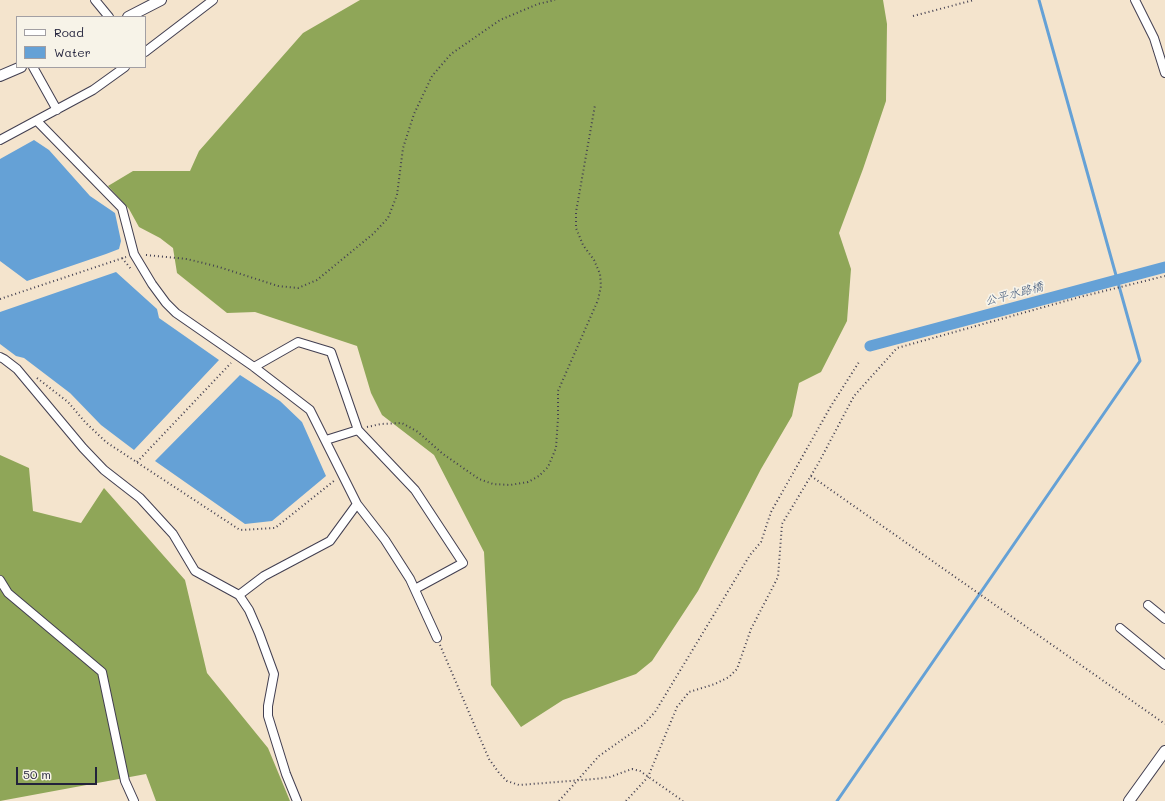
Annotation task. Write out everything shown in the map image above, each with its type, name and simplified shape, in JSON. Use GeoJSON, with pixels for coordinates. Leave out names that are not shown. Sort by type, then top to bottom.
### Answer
{"type":"FeatureCollection","features":[{"type":"Feature","properties":{"kind":"street"},"geometry":{"type":"LineString","coordinates":[[95,0],[108,16]]}},
{"type":"Feature","properties":{"kind":"street"},"geometry":{"type":"LineString","coordinates":[[130,16],[161,0]]}},
{"type":"Feature","properties":{"kind":"street"},"geometry":{"type":"LineString","coordinates":[[146,51],[213,0]]}},
{"type":"Feature","properties":{"kind":"street"},"geometry":{"type":"LineString","coordinates":[[1135,0],[1154,38],[1165,74]]}},
{"type":"Feature","properties":{"kind":"street"},"geometry":{"type":"LineString","coordinates":[[0,76],[19,68]]}},
{"type":"Feature","properties":{"kind":"street"},"geometry":{"type":"LineString","coordinates":[[35,68],[56,110]]}},
{"type":"Feature","properties":{"kind":"street"},"geometry":{"type":"LineString","coordinates":[[0,140],[93,90],[124,68]]}},
{"type":"Feature","properties":{"kind":"street"},"geometry":{"type":"LineString","coordinates":[[37,121],[122,208],[134,254],[152,284],[171,308],[254,367],[310,410],[357,504],[385,540],[415,589],[437,638]]}},
{"type":"Feature","properties":{"kind":"street"},"geometry":{"type":"LineString","coordinates":[[254,367],[298,342],[331,352],[358,430],[415,490],[463,563],[415,589]]}},
{"type":"Feature","properties":{"kind":"street"},"geometry":{"type":"LineString","coordinates":[[0,357],[17,368],[82,448],[104,470],[140,498],[173,534],[195,571],[239,595],[249,610],[274,674],[268,706],[268,716],[286,774],[297,801]]}},
{"type":"Feature","properties":{"kind":"street"},"geometry":{"type":"LineString","coordinates":[[326,440],[358,430]]}},
{"type":"Feature","properties":{"kind":"street"},"geometry":{"type":"LineString","coordinates":[[239,595],[264,576],[330,540],[357,504]]}},
{"type":"Feature","properties":{"kind":"street"},"geometry":{"type":"LineString","coordinates":[[0,580],[8,593],[102,672],[125,781],[134,801]]}},
{"type":"Feature","properties":{"kind":"street"},"geometry":{"type":"LineString","coordinates":[[1148,605],[1165,619]]}},
{"type":"Feature","properties":{"kind":"street"},"geometry":{"type":"LineString","coordinates":[[1120,628],[1165,664]]}},
{"type":"Feature","properties":{"kind":"street"},"geometry":{"type":"LineString","coordinates":[[1130,801],[1165,751]]}},
{"type":"Feature","properties":{"kind":"path"},"geometry":{"type":"LineString","coordinates":[[0,299],[134,254],[187,259],[219,267],[278,286],[298,288],[317,280],[373,234],[388,218],[397,195],[403,148],[414,114],[432,76],[451,54],[500,20],[538,4],[555,0]]}},
{"type":"Feature","properties":{"kind":"path"},"geometry":{"type":"LineString","coordinates":[[913,16],[974,0]]}},
{"type":"Feature","properties":{"kind":"path"},"geometry":{"type":"LineString","coordinates":[[358,430],[381,424],[402,423],[418,432],[443,454],[472,475],[493,484],[510,485],[528,482],[539,476],[548,467],[556,448],[558,391],[598,300],[601,286],[600,274],[594,260],[583,245],[576,228],[576,212],[595,105]]}},
{"type":"Feature","properties":{"kind":"path"},"geometry":{"type":"LineString","coordinates":[[626,801],[648,777],[677,707],[689,692],[715,684],[729,677],[737,669],[751,629],[778,577],[782,524],[811,476],[854,396],[898,348],[1080,297],[1165,276]]}},
{"type":"Feature","properties":{"kind":"path"},"geometry":{"type":"LineString","coordinates":[[137,462],[238,356]]}},
{"type":"Feature","properties":{"kind":"path"},"geometry":{"type":"LineString","coordinates":[[559,801],[599,756],[643,725],[655,712],[750,555],[761,542],[771,512],[831,406],[859,362]]}},
{"type":"Feature","properties":{"kind":"path"},"geometry":{"type":"LineString","coordinates":[[37,378],[68,402],[85,422],[106,442],[240,530],[275,528],[342,474]]}},
{"type":"Feature","properties":{"kind":"path"},"geometry":{"type":"LineString","coordinates":[[811,476],[1165,724]]}},
{"type":"Feature","properties":{"kind":"path"},"geometry":{"type":"LineString","coordinates":[[437,638],[488,759],[507,781],[519,785],[610,778],[632,769],[640,770],[683,801]]}},
{"type":"Feature","properties":{"kind":"green space"},"geometry":{"type":"Polygon","coordinates":[[[360,0],[883,0],[887,24],[886,101],[839,233],[851,269],[847,321],[821,372],[799,383],[792,416],[761,469],[698,591],[652,661],[636,674],[563,700],[521,727],[491,685],[484,552],[434,455],[382,415],[371,393],[357,346],[255,312],[227,313],[177,273],[173,248],[160,238],[139,227],[129,209],[108,186],[133,171],[190,171],[199,151],[303,33],[360,0]]]}},
{"type":"Feature","properties":{"kind":"green space"},"geometry":{"type":"Polygon","coordinates":[[[0,455],[29,468],[33,511],[81,523],[104,488],[185,580],[207,673],[268,748],[290,801],[156,801],[146,774],[0,801],[0,455]]]}},
{"type":"Feature","properties":{"kind":"water"},"geometry":{"type":"Polygon","coordinates":[[[34,140],[49,150],[90,196],[115,213],[121,241],[119,249],[27,281],[0,261],[0,159],[34,140]]]}},
{"type":"Feature","properties":{"kind":"water"},"geometry":{"type":"Polygon","coordinates":[[[116,272],[157,309],[159,318],[219,360],[134,450],[101,425],[70,393],[24,358],[16,356],[0,344],[0,312],[116,272]]]}},
{"type":"Feature","properties":{"kind":"water"},"geometry":{"type":"Polygon","coordinates":[[[240,375],[280,401],[302,422],[326,476],[272,521],[245,524],[155,461],[240,375]]]}},
{"type":"Feature","properties":{"kind":"waterway"},"geometry":{"type":"LineString","coordinates":[[837,801],[1140,361],[1039,0]]}},
{"type":"Feature","properties":{"kind":"waterway","name":"公平水路橋"},"geometry":{"type":"LineString","coordinates":[[870,346],[1165,267]]}}]}
